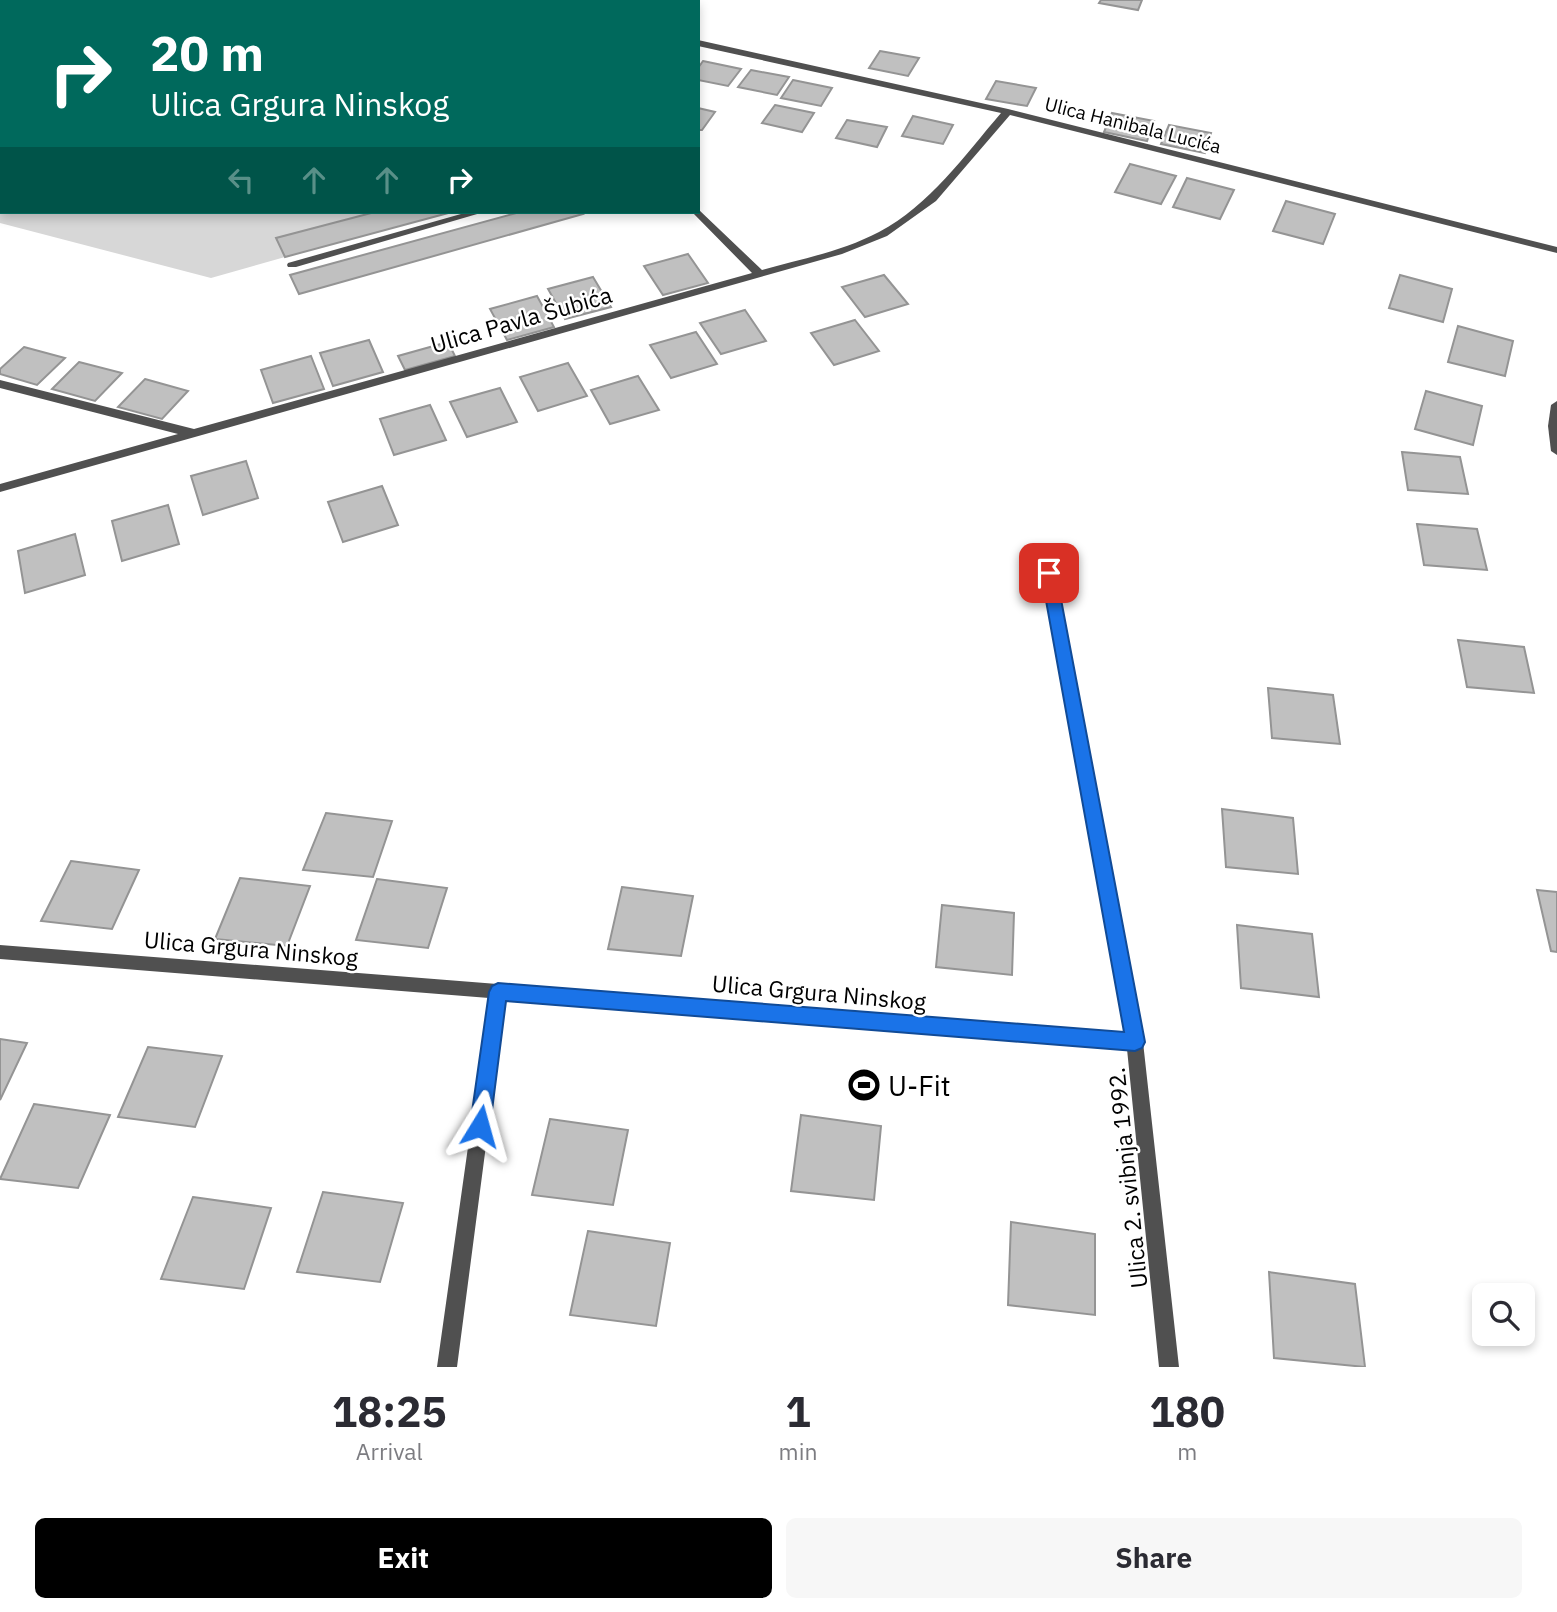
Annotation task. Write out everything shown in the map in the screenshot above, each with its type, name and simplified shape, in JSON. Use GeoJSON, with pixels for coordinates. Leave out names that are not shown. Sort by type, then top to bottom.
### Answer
{"type":"FeatureCollection","features":[{"type":"Feature","properties":{"kind":"street","name":"Ulica Hanibala Lucića"},"geometry":{"type":"LineString","coordinates":[[700,43],[1008,112],[1557,250]]}},
{"type":"Feature","properties":{"kind":"street","name":"Ulica Pavla Šubića"},"geometry":{"type":"LineString","coordinates":[[0,488],[838,252],[883,234],[932,200],[1008,112]]}},
{"type":"Feature","properties":{"kind":"street"},"geometry":{"type":"LineString","coordinates":[[292,265],[472,214]]}},
{"type":"Feature","properties":{"kind":"street"},"geometry":{"type":"LineString","coordinates":[[699,214],[759,273]]}},
{"type":"Feature","properties":{"kind":"street"},"geometry":{"type":"LineString","coordinates":[[0,384],[194,433]]}},
{"type":"Feature","properties":{"kind":"street"},"geometry":{"type":"LineString","coordinates":[[1557,405],[1554,426],[1557,451]]}},
{"type":"Feature","properties":{"kind":"street","name":"Ulica 2. svibnja 1992."},"geometry":{"type":"LineString","coordinates":[[1049,573],[1135,1042],[1169,1367]]}},
{"type":"Feature","properties":{"kind":"street","name":"Ulica Grgura Ninskog"},"geometry":{"type":"LineString","coordinates":[[0,952],[1135,1042]]}},
{"type":"Feature","properties":{"kind":"street"},"geometry":{"type":"LineString","coordinates":[[447,1367],[498,992]]}},
{"type":"Feature","properties":{"kind":"shaded area"},"geometry":{"type":"Polygon","coordinates":[[[0,214],[367,214],[277,238],[285,257],[211,278],[0,223],[0,214]]]}},
{"type":"Feature","properties":{"kind":"building"},"geometry":{"type":"Polygon","coordinates":[[[1101,0],[1142,0],[1138,10],[1099,3],[1101,0]]]}},
{"type":"Feature","properties":{"kind":"building"},"geometry":{"type":"Polygon","coordinates":[[[880,51],[919,58],[908,76],[869,68],[880,51]]]}},
{"type":"Feature","properties":{"kind":"building"},"geometry":{"type":"Polygon","coordinates":[[[703,61],[741,69],[728,86],[700,80],[700,65],[703,61]]]}},
{"type":"Feature","properties":{"kind":"building"},"geometry":{"type":"Polygon","coordinates":[[[751,70],[789,77],[777,95],[738,87],[751,70]]]}},
{"type":"Feature","properties":{"kind":"building"},"geometry":{"type":"Polygon","coordinates":[[[793,80],[832,88],[821,106],[781,98],[793,80]]]}},
{"type":"Feature","properties":{"kind":"building"},"geometry":{"type":"Polygon","coordinates":[[[996,81],[1036,88],[1027,106],[986,99],[996,81]]]}},
{"type":"Feature","properties":{"kind":"building"},"geometry":{"type":"Polygon","coordinates":[[[775,105],[814,113],[802,132],[762,123],[775,105]]]}},
{"type":"Feature","properties":{"kind":"building"},"geometry":{"type":"Polygon","coordinates":[[[700,108],[715,112],[702,130],[700,108]]]}},
{"type":"Feature","properties":{"kind":"building"},"geometry":{"type":"Polygon","coordinates":[[[1112,113],[1154,121],[1147,141],[1104,132],[1112,113]]]}},
{"type":"Feature","properties":{"kind":"building"},"geometry":{"type":"Polygon","coordinates":[[[913,116],[953,125],[943,144],[902,136],[913,116]]]}},
{"type":"Feature","properties":{"kind":"building"},"geometry":{"type":"Polygon","coordinates":[[[847,120],[887,127],[877,147],[836,138],[847,120]]]}},
{"type":"Feature","properties":{"kind":"building"},"geometry":{"type":"Polygon","coordinates":[[[1169,125],[1211,133],[1205,153],[1161,144],[1169,125]]]}},
{"type":"Feature","properties":{"kind":"building"},"geometry":{"type":"Polygon","coordinates":[[[1130,164],[1176,176],[1161,204],[1115,192],[1130,164]]]}},
{"type":"Feature","properties":{"kind":"building"},"geometry":{"type":"Polygon","coordinates":[[[1187,178],[1234,190],[1220,219],[1173,207],[1187,178]]]}},
{"type":"Feature","properties":{"kind":"building"},"geometry":{"type":"Polygon","coordinates":[[[1286,201],[1335,214],[1323,244],[1273,231],[1286,201]]]}},
{"type":"Feature","properties":{"kind":"building"},"geometry":{"type":"Polygon","coordinates":[[[367,214],[445,214],[285,257],[276,238],[367,214]]]}},
{"type":"Feature","properties":{"kind":"building"},"geometry":{"type":"Polygon","coordinates":[[[513,214],[583,214],[299,294],[290,275],[513,214]]]}},
{"type":"Feature","properties":{"kind":"building"},"geometry":{"type":"Polygon","coordinates":[[[688,254],[708,283],[663,295],[644,266],[688,254]]]}},
{"type":"Feature","properties":{"kind":"building"},"geometry":{"type":"Polygon","coordinates":[[[884,275],[908,304],[865,317],[842,287],[884,275]]]}},
{"type":"Feature","properties":{"kind":"building"},"geometry":{"type":"Polygon","coordinates":[[[1400,275],[1452,289],[1443,322],[1389,308],[1400,275]]]}},
{"type":"Feature","properties":{"kind":"building"},"geometry":{"type":"Polygon","coordinates":[[[593,277],[611,307],[565,319],[548,289],[593,277]]]}},
{"type":"Feature","properties":{"kind":"building"},"geometry":{"type":"Polygon","coordinates":[[[537,296],[554,327],[507,340],[490,309],[537,296]]]}},
{"type":"Feature","properties":{"kind":"building"},"geometry":{"type":"Polygon","coordinates":[[[745,310],[766,341],[721,354],[700,323],[745,310]]]}},
{"type":"Feature","properties":{"kind":"building"},"geometry":{"type":"Polygon","coordinates":[[[855,320],[879,351],[834,365],[811,333],[855,320]]]}},
{"type":"Feature","properties":{"kind":"building"},"geometry":{"type":"Polygon","coordinates":[[[1458,326],[1513,341],[1505,376],[1448,362],[1458,326]]]}},
{"type":"Feature","properties":{"kind":"building"},"geometry":{"type":"Polygon","coordinates":[[[696,332],[717,364],[671,378],[650,345],[696,332]]]}},
{"type":"Feature","properties":{"kind":"building"},"geometry":{"type":"Polygon","coordinates":[[[369,340],[383,372],[333,386],[320,353],[369,340]]]}},
{"type":"Feature","properties":{"kind":"building"},"geometry":{"type":"Polygon","coordinates":[[[448,342],[455,356],[405,370],[398,356],[448,342]]]}},
{"type":"Feature","properties":{"kind":"building"},"geometry":{"type":"Polygon","coordinates":[[[24,347],[65,358],[37,385],[0,374],[0,369],[24,347]]]}},
{"type":"Feature","properties":{"kind":"building"},"geometry":{"type":"Polygon","coordinates":[[[311,356],[324,389],[273,403],[261,370],[311,356]]]}},
{"type":"Feature","properties":{"kind":"building"},"geometry":{"type":"Polygon","coordinates":[[[79,362],[122,373],[95,401],[52,389],[79,362]]]}},
{"type":"Feature","properties":{"kind":"building"},"geometry":{"type":"Polygon","coordinates":[[[568,363],[587,396],[538,411],[520,377],[568,363]]]}},
{"type":"Feature","properties":{"kind":"building"},"geometry":{"type":"Polygon","coordinates":[[[638,376],[659,410],[610,424],[591,390],[638,376]]]}},
{"type":"Feature","properties":{"kind":"building"},"geometry":{"type":"Polygon","coordinates":[[[145,379],[188,391],[162,419],[118,407],[145,379]]]}},
{"type":"Feature","properties":{"kind":"building"},"geometry":{"type":"Polygon","coordinates":[[[500,388],[517,422],[467,437],[450,402],[500,388]]]}},
{"type":"Feature","properties":{"kind":"building"},"geometry":{"type":"Polygon","coordinates":[[[1426,391],[1482,406],[1473,445],[1415,429],[1426,391]]]}},
{"type":"Feature","properties":{"kind":"building"},"geometry":{"type":"Polygon","coordinates":[[[430,405],[446,440],[394,455],[380,419],[430,405]]]}},
{"type":"Feature","properties":{"kind":"building"},"geometry":{"type":"Polygon","coordinates":[[[1402,452],[1460,457],[1468,494],[1408,490],[1402,452]]]}},
{"type":"Feature","properties":{"kind":"building"},"geometry":{"type":"Polygon","coordinates":[[[246,461],[258,498],[203,515],[191,476],[246,461]]]}},
{"type":"Feature","properties":{"kind":"building"},"geometry":{"type":"Polygon","coordinates":[[[382,486],[398,525],[343,542],[328,502],[382,486]]]}},
{"type":"Feature","properties":{"kind":"building"},"geometry":{"type":"Polygon","coordinates":[[[168,505],[179,544],[122,561],[112,521],[168,505]]]}},
{"type":"Feature","properties":{"kind":"building"},"geometry":{"type":"Polygon","coordinates":[[[1417,524],[1477,529],[1487,570],[1424,565],[1417,524]]]}},
{"type":"Feature","properties":{"kind":"building"},"geometry":{"type":"Polygon","coordinates":[[[75,534],[85,575],[25,593],[18,551],[75,534]]]}},
{"type":"Feature","properties":{"kind":"building"},"geometry":{"type":"Polygon","coordinates":[[[1458,640],[1524,647],[1534,693],[1467,687],[1458,640]]]}},
{"type":"Feature","properties":{"kind":"building"},"geometry":{"type":"Polygon","coordinates":[[[1268,688],[1333,695],[1340,744],[1272,738],[1268,688]]]}},
{"type":"Feature","properties":{"kind":"building"},"geometry":{"type":"Polygon","coordinates":[[[1222,809],[1293,818],[1298,874],[1226,867],[1222,809]]]}},
{"type":"Feature","properties":{"kind":"building"},"geometry":{"type":"Polygon","coordinates":[[[326,813],[392,821],[373,877],[303,870],[326,813]]]}},
{"type":"Feature","properties":{"kind":"building"},"geometry":{"type":"Polygon","coordinates":[[[71,861],[139,870],[112,929],[41,921],[71,861]]]}},
{"type":"Feature","properties":{"kind":"building"},"geometry":{"type":"Polygon","coordinates":[[[240,878],[310,886],[287,946],[215,939],[240,878]]]}},
{"type":"Feature","properties":{"kind":"building"},"geometry":{"type":"Polygon","coordinates":[[[377,879],[447,888],[428,948],[356,940],[377,879]]]}},
{"type":"Feature","properties":{"kind":"building"},"geometry":{"type":"Polygon","coordinates":[[[622,887],[693,896],[681,956],[608,949],[622,887]]]}},
{"type":"Feature","properties":{"kind":"building"},"geometry":{"type":"Polygon","coordinates":[[[1537,890],[1557,892],[1557,952],[1551,951],[1537,890]]]}},
{"type":"Feature","properties":{"kind":"building"},"geometry":{"type":"Polygon","coordinates":[[[942,905],[1014,913],[1012,975],[936,967],[942,905]]]}},
{"type":"Feature","properties":{"kind":"building"},"geometry":{"type":"Polygon","coordinates":[[[1237,925],[1312,934],[1319,997],[1241,988],[1237,925]]]}},
{"type":"Feature","properties":{"kind":"building"},"geometry":{"type":"Polygon","coordinates":[[[0,1039],[27,1043],[0,1100],[0,1039]]]}},
{"type":"Feature","properties":{"kind":"building"},"geometry":{"type":"Polygon","coordinates":[[[148,1047],[222,1056],[195,1127],[118,1117],[148,1047]]]}},
{"type":"Feature","properties":{"kind":"building"},"geometry":{"type":"Polygon","coordinates":[[[34,1104],[110,1115],[78,1188],[0,1179],[34,1104]]]}},
{"type":"Feature","properties":{"kind":"building"},"geometry":{"type":"Polygon","coordinates":[[[801,1115],[881,1126],[874,1200],[791,1191],[801,1115]]]}},
{"type":"Feature","properties":{"kind":"building"},"geometry":{"type":"Polygon","coordinates":[[[550,1119],[628,1130],[613,1205],[532,1195],[550,1119]]]}},
{"type":"Feature","properties":{"kind":"building"},"geometry":{"type":"Polygon","coordinates":[[[323,1192],[403,1203],[380,1282],[297,1272],[323,1192]]]}},
{"type":"Feature","properties":{"kind":"building"},"geometry":{"type":"Polygon","coordinates":[[[193,1197],[271,1208],[244,1289],[161,1279],[193,1197]]]}},
{"type":"Feature","properties":{"kind":"building"},"geometry":{"type":"Polygon","coordinates":[[[1011,1222],[1095,1234],[1095,1315],[1008,1305],[1011,1222]]]}},
{"type":"Feature","properties":{"kind":"building"},"geometry":{"type":"Polygon","coordinates":[[[588,1231],[670,1243],[656,1326],[570,1315],[588,1231]]]}},
{"type":"Feature","properties":{"kind":"building"},"geometry":{"type":"Polygon","coordinates":[[[1269,1272],[1355,1284],[1365,1367],[1274,1358],[1269,1272]]]}},
{"type":"Feature","properties":{"kind":"place","name":"U-Fit"},"geometry":{"type":"Point","coordinates":[864,1085]}},
{"type":"Feature","properties":{"kind":"route"},"geometry":{"type":"LineString","coordinates":[[480,1126],[498,992],[1135,1042],[1049,573]]}}]}
